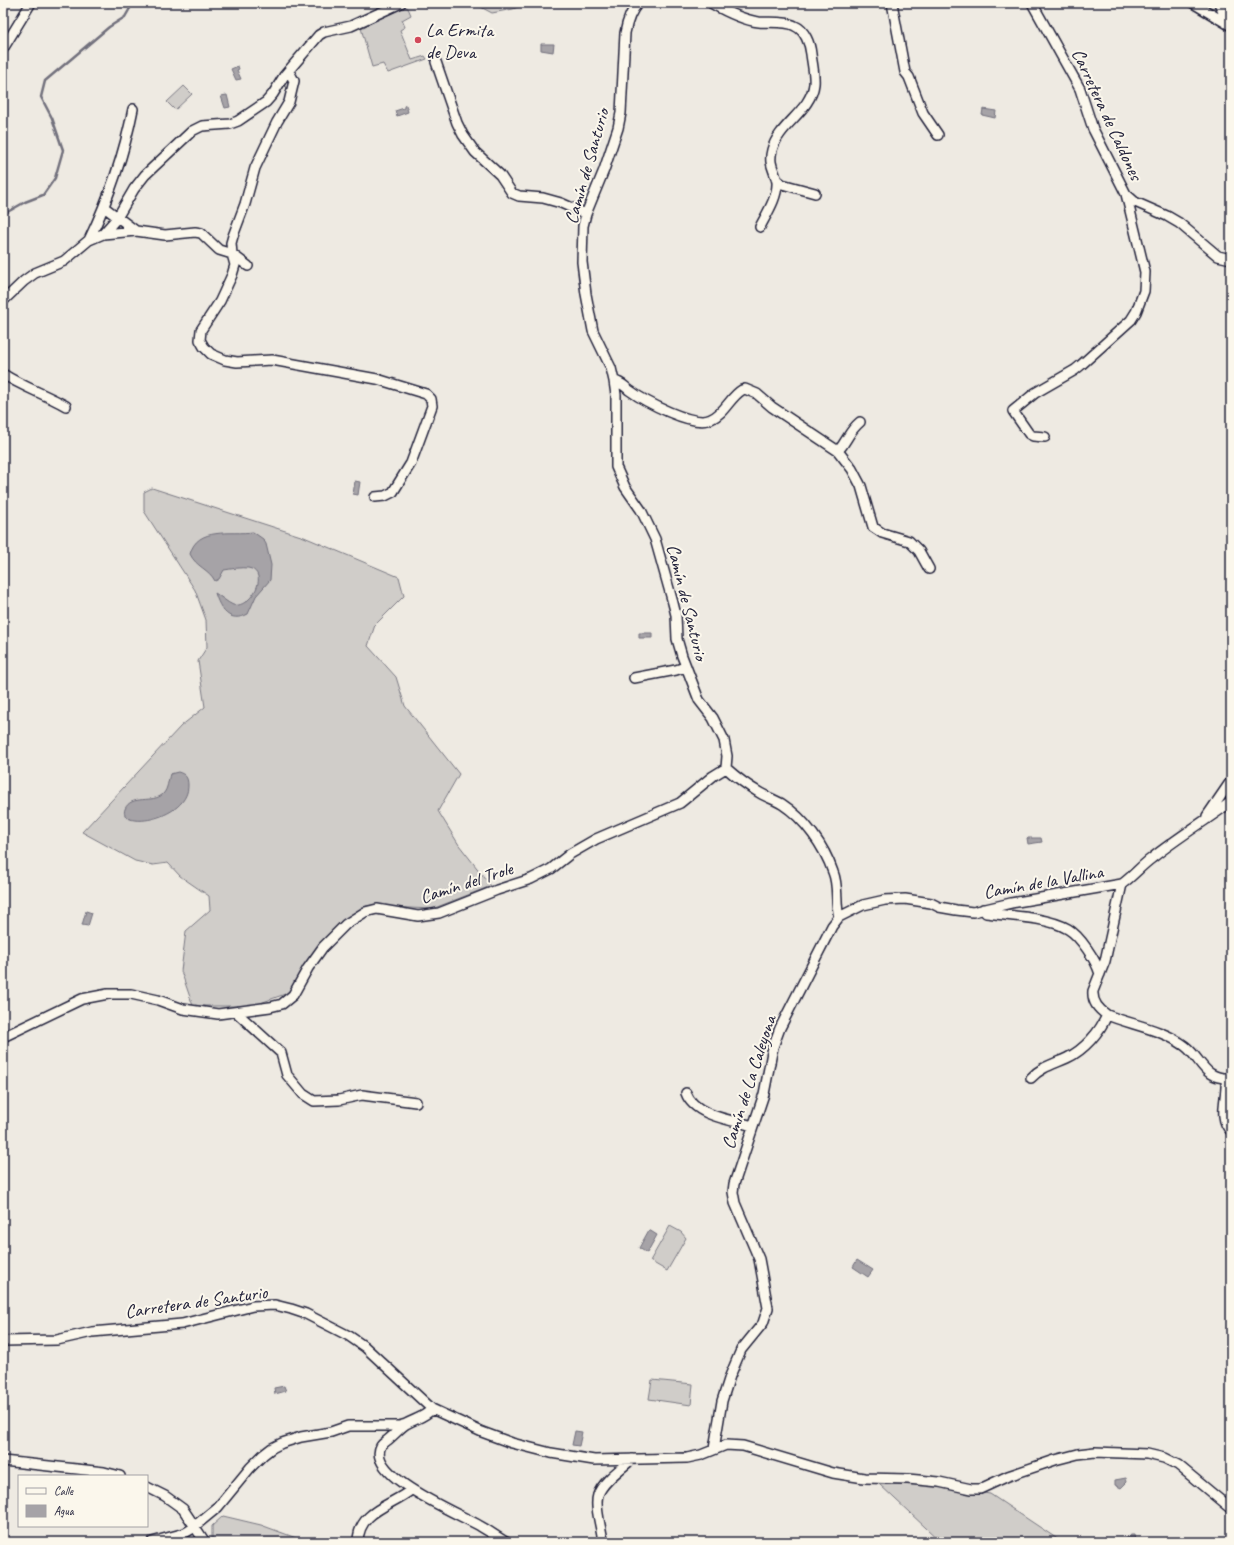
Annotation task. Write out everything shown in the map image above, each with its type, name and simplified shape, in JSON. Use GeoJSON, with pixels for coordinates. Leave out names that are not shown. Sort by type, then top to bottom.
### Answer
{"type":"FeatureCollection","features":[{"type":"Feature","properties":{"kind":"street"},"geometry":{"type":"LineString","coordinates":[[3,49],[31,3]]}},
{"type":"Feature","properties":{"kind":"street"},"geometry":{"type":"LineString","coordinates":[[103,234],[118,218],[134,189],[145,175],[192,131],[202,126],[230,124],[249,115],[266,102],[273,94],[288,72],[319,35],[324,32],[351,26],[401,3]]}},
{"type":"Feature","properties":{"kind":"street","name":"Camín de Santurio"},"geometry":{"type":"LineString","coordinates":[[638,3],[633,9],[627,23],[625,33],[621,112],[618,128],[604,170],[586,214],[582,262],[593,332],[610,368],[614,381],[616,395],[616,467],[624,487],[641,510],[657,546],[676,615],[677,639],[699,700],[713,718],[724,740],[727,756],[726,768]]}},
{"type":"Feature","properties":{"kind":"street"},"geometry":{"type":"LineString","coordinates":[[711,3],[750,20],[796,26],[804,35],[810,50],[814,86],[812,95],[785,128],[774,146],[771,158],[777,185],[774,200],[760,228]]}},
{"type":"Feature","properties":{"kind":"street"},"geometry":{"type":"LineString","coordinates":[[892,3],[905,72],[909,77],[923,112],[938,135]]}},
{"type":"Feature","properties":{"kind":"street","name":"Carretera de Caldones"},"geometry":{"type":"LineString","coordinates":[[1032,3],[1080,89],[1094,129],[1126,194],[1135,202],[1179,223],[1218,256],[1231,259]]}},
{"type":"Feature","properties":{"kind":"street"},"geometry":{"type":"LineString","coordinates":[[1193,3],[1231,25]]}},
{"type":"Feature","properties":{"kind":"street"},"geometry":{"type":"LineString","coordinates":[[1219,3],[1225,17],[1231,25]]}},
{"type":"Feature","properties":{"kind":"street"},"geometry":{"type":"LineString","coordinates":[[436,62],[457,123],[463,135],[475,152],[500,175],[512,193],[519,196],[542,198],[561,203],[586,214]]}},
{"type":"Feature","properties":{"kind":"street"},"geometry":{"type":"LineString","coordinates":[[288,72],[294,81],[293,90],[286,109],[277,122],[255,168],[245,204],[231,243],[234,265],[225,293],[201,330],[200,340],[211,354],[225,360],[237,362],[272,360],[377,379],[426,394],[431,399],[432,406],[411,463],[393,492],[385,496],[375,497]]}},
{"type":"Feature","properties":{"kind":"street"},"geometry":{"type":"LineString","coordinates":[[89,240],[116,176],[133,109]]}},
{"type":"Feature","properties":{"kind":"street"},"geometry":{"type":"LineString","coordinates":[[777,180],[815,193]]}},
{"type":"Feature","properties":{"kind":"street"},"geometry":{"type":"LineString","coordinates":[[1044,437],[1029,434],[1013,410],[1035,392],[1075,370],[1131,320],[1136,312],[1144,291],[1144,272],[1126,194]]}},
{"type":"Feature","properties":{"kind":"street"},"geometry":{"type":"LineString","coordinates":[[104,207],[136,231]]}},
{"type":"Feature","properties":{"kind":"street"},"geometry":{"type":"LineString","coordinates":[[3,301],[24,281],[36,273],[64,261],[89,240],[103,234],[136,231],[165,235],[195,232],[201,233],[220,250],[232,254],[248,266]]}},
{"type":"Feature","properties":{"kind":"street"},"geometry":{"type":"LineString","coordinates":[[3,374],[25,387],[66,406]]}},
{"type":"Feature","properties":{"kind":"street"},"geometry":{"type":"LineString","coordinates":[[614,381],[620,382],[630,390],[684,418],[703,422],[718,415],[742,390],[752,391],[772,407],[838,451],[852,469],[861,486],[874,527],[882,533],[909,541],[919,552],[929,569]]}},
{"type":"Feature","properties":{"kind":"street"},"geometry":{"type":"LineString","coordinates":[[838,451],[844,444],[852,428],[860,422]]}},
{"type":"Feature","properties":{"kind":"street"},"geometry":{"type":"LineString","coordinates":[[634,678],[686,667]]}},
{"type":"Feature","properties":{"kind":"street"},"geometry":{"type":"LineString","coordinates":[[726,768],[760,793],[782,804],[795,815],[818,842],[835,879],[837,911],[839,917]]}},
{"type":"Feature","properties":{"kind":"street","name":"Camín del Trole"},"geometry":{"type":"LineString","coordinates":[[3,1037],[82,999],[108,994],[131,994],[197,1012],[218,1014],[282,1004],[293,995],[308,968],[323,947],[346,924],[365,912],[377,909],[418,916],[439,913],[497,890],[531,879],[551,869],[570,854],[596,839],[680,803],[713,776],[726,768]]}},
{"type":"Feature","properties":{"kind":"street"},"geometry":{"type":"LineString","coordinates":[[1204,822],[1231,781]]}},
{"type":"Feature","properties":{"kind":"street","name":"Camín de la Vallina"},"geometry":{"type":"LineString","coordinates":[[839,917],[863,905],[885,900],[913,900],[931,903],[939,907],[973,912],[1011,903],[1122,884],[1151,858],[1231,802]]}},
{"type":"Feature","properties":{"kind":"street"},"geometry":{"type":"LineString","coordinates":[[1122,884],[1105,961],[1093,996],[1099,1010],[1107,1015],[1172,1038],[1188,1049],[1201,1066],[1212,1075],[1228,1078],[1223,1118],[1225,1126],[1231,1132]]}},
{"type":"Feature","properties":{"kind":"street"},"geometry":{"type":"LineString","coordinates":[[983,909],[986,913],[1044,921],[1068,929],[1080,941],[1093,958],[1100,974]]}},
{"type":"Feature","properties":{"kind":"street","name":"Camín de La Caleyona"},"geometry":{"type":"LineString","coordinates":[[714,1449],[722,1401],[730,1376],[741,1350],[763,1323],[768,1308],[760,1259],[735,1203],[733,1192],[736,1173],[764,1094],[774,1047],[780,1028],[832,926],[839,917]]}},
{"type":"Feature","properties":{"kind":"street"},"geometry":{"type":"LineString","coordinates":[[236,1012],[281,1053],[287,1075],[303,1094],[314,1101],[339,1100],[362,1095],[416,1102]]}},
{"type":"Feature","properties":{"kind":"street"},"geometry":{"type":"LineString","coordinates":[[1032,1078],[1043,1068],[1069,1057],[1082,1049],[1104,1023],[1107,1015]]}},
{"type":"Feature","properties":{"kind":"street"},"geometry":{"type":"LineString","coordinates":[[686,1093],[691,1102],[703,1112],[753,1126]]}},
{"type":"Feature","properties":{"kind":"street","name":"Carretera de Santurio"},"geometry":{"type":"LineString","coordinates":[[3,1342],[57,1340],[92,1332],[182,1324],[253,1306],[275,1305],[306,1314],[349,1336],[365,1347],[432,1409],[482,1432],[518,1445],[560,1455],[594,1460],[687,1458],[701,1455],[726,1445],[743,1446],[833,1473],[848,1476],[940,1482],[971,1490],[980,1489],[1008,1476],[1054,1460],[1082,1453],[1147,1454],[1164,1458],[1178,1465],[1231,1510]]}},
{"type":"Feature","properties":{"kind":"street"},"geometry":{"type":"LineString","coordinates":[[152,1542],[185,1533],[195,1526],[218,1507],[250,1468],[263,1455],[282,1443],[301,1437],[330,1432],[348,1426],[399,1426],[427,1414],[432,1409]]}},
{"type":"Feature","properties":{"kind":"street"},"geometry":{"type":"LineString","coordinates":[[406,1424],[380,1447],[381,1460],[388,1470],[411,1490],[480,1526],[506,1542]]}},
{"type":"Feature","properties":{"kind":"street"},"geometry":{"type":"LineString","coordinates":[[603,1542],[598,1496],[602,1487],[632,1459]]}},
{"type":"Feature","properties":{"kind":"street"},"geometry":{"type":"LineString","coordinates":[[3,1461],[104,1472],[116,1475]]}},
{"type":"Feature","properties":{"kind":"street"},"geometry":{"type":"LineString","coordinates":[[148,1488],[165,1496],[183,1509],[205,1542]]}},
{"type":"Feature","properties":{"kind":"street"},"geometry":{"type":"LineString","coordinates":[[358,1542],[360,1528],[364,1521],[372,1513],[411,1490]]}},
{"type":"Feature","properties":{"kind":"shaded area"},"geometry":{"type":"Polygon","coordinates":[[[473,3],[529,3],[513,9],[492,13],[473,3]]]}},
{"type":"Feature","properties":{"kind":"shaded area"},"geometry":{"type":"Polygon","coordinates":[[[404,7],[408,8],[411,15],[402,20],[405,27],[400,30],[412,60],[425,56],[427,59],[388,73],[383,64],[372,67],[361,28],[404,7]]]}},
{"type":"Feature","properties":{"kind":"shaded area"},"geometry":{"type":"Polygon","coordinates":[[[184,86],[192,94],[175,110],[167,102],[184,86]]]}},
{"type":"Feature","properties":{"kind":"shaded area"},"geometry":{"type":"Polygon","coordinates":[[[152,488],[304,537],[399,577],[404,596],[375,625],[368,646],[396,677],[405,706],[459,774],[438,811],[459,845],[491,886],[432,909],[366,906],[328,941],[288,993],[252,1006],[193,1006],[181,971],[186,931],[210,910],[209,896],[180,876],[168,863],[153,865],[135,861],[82,832],[181,726],[205,707],[198,661],[207,647],[206,620],[195,590],[144,511],[144,492],[152,488]]]}},
{"type":"Feature","properties":{"kind":"shaded area"},"geometry":{"type":"Polygon","coordinates":[[[670,1226],[681,1232],[686,1238],[667,1271],[650,1261],[670,1226]]]}},
{"type":"Feature","properties":{"kind":"shaded area"},"geometry":{"type":"Polygon","coordinates":[[[652,1380],[693,1384],[691,1405],[649,1399],[652,1380]]]}},
{"type":"Feature","properties":{"kind":"shaded area"},"geometry":{"type":"Polygon","coordinates":[[[879,1484],[931,1485],[990,1494],[1062,1542],[941,1542],[879,1484]]]}},
{"type":"Feature","properties":{"kind":"shaded area"},"geometry":{"type":"Polygon","coordinates":[[[223,1516],[261,1525],[307,1542],[212,1542],[212,1526],[223,1516]]]}},
{"type":"Feature","properties":{"kind":"water"},"geometry":{"type":"Polygon","coordinates":[[[541,44],[554,44],[553,52],[541,50],[541,44]]]}},
{"type":"Feature","properties":{"kind":"water"},"geometry":{"type":"Polygon","coordinates":[[[238,66],[239,69],[237,70],[241,79],[236,80],[231,69],[238,66]]]}},
{"type":"Feature","properties":{"kind":"water"},"geometry":{"type":"Polygon","coordinates":[[[227,95],[230,107],[225,108],[221,96],[227,95]]]}},
{"type":"Feature","properties":{"kind":"water"},"geometry":{"type":"Polygon","coordinates":[[[406,105],[408,112],[397,116],[395,111],[404,108],[406,105]]]}},
{"type":"Feature","properties":{"kind":"water"},"geometry":{"type":"Polygon","coordinates":[[[983,109],[996,111],[995,118],[982,115],[983,109]]]}},
{"type":"Feature","properties":{"kind":"water"},"geometry":{"type":"Polygon","coordinates":[[[355,481],[360,482],[358,495],[353,494],[355,481]]]}},
{"type":"Feature","properties":{"kind":"water"},"geometry":{"type":"Polygon","coordinates":[[[253,532],[263,539],[266,544],[271,565],[270,580],[256,596],[248,614],[241,617],[231,616],[223,609],[215,593],[233,605],[240,605],[252,596],[256,590],[258,576],[255,571],[248,568],[224,570],[219,579],[215,581],[190,554],[194,545],[200,539],[207,536],[225,533],[253,532]]]}},
{"type":"Feature","properties":{"kind":"water"},"geometry":{"type":"Polygon","coordinates":[[[639,633],[652,633],[652,638],[639,638],[639,633]]]}},
{"type":"Feature","properties":{"kind":"water"},"geometry":{"type":"Polygon","coordinates":[[[178,772],[186,776],[188,785],[185,797],[177,807],[166,814],[154,818],[142,820],[132,819],[125,816],[125,809],[128,804],[137,800],[159,797],[163,794],[167,787],[170,774],[178,772]]]}},
{"type":"Feature","properties":{"kind":"water"},"geometry":{"type":"Polygon","coordinates":[[[1027,838],[1041,838],[1042,842],[1028,844],[1027,838]]]}},
{"type":"Feature","properties":{"kind":"water"},"geometry":{"type":"Polygon","coordinates":[[[86,911],[92,913],[88,926],[82,925],[86,911]]]}},
{"type":"Feature","properties":{"kind":"water"},"geometry":{"type":"Polygon","coordinates":[[[649,1230],[657,1235],[647,1253],[639,1248],[649,1230]]]}},
{"type":"Feature","properties":{"kind":"water"},"geometry":{"type":"Polygon","coordinates":[[[857,1260],[873,1270],[868,1277],[853,1267],[857,1260]]]}},
{"type":"Feature","properties":{"kind":"water"},"geometry":{"type":"Polygon","coordinates":[[[284,1386],[286,1391],[275,1394],[274,1388],[284,1386]]]}},
{"type":"Feature","properties":{"kind":"water"},"geometry":{"type":"Polygon","coordinates":[[[575,1431],[582,1432],[579,1446],[572,1445],[575,1431]]]}},
{"type":"Feature","properties":{"kind":"water"},"geometry":{"type":"Polygon","coordinates":[[[1126,1478],[1127,1482],[1121,1488],[1115,1485],[1115,1480],[1126,1478]]]}},
{"type":"Feature","properties":{"kind":"water"},"geometry":{"type":"Polygon","coordinates":[[[1134,1535],[1135,1540],[1133,1542],[1124,1542],[1124,1539],[1134,1535]]]}},
{"type":"Feature","properties":{"kind":"waterway"},"geometry":{"type":"LineString","coordinates":[[3,216],[25,202],[43,195],[55,178],[63,150],[52,118],[41,97],[45,81],[109,27],[125,17],[133,3]]}},
{"type":"Feature","properties":{"kind":"place","name":"La Ermita de Deva"},"geometry":{"type":"Point","coordinates":[418,40]}}]}
